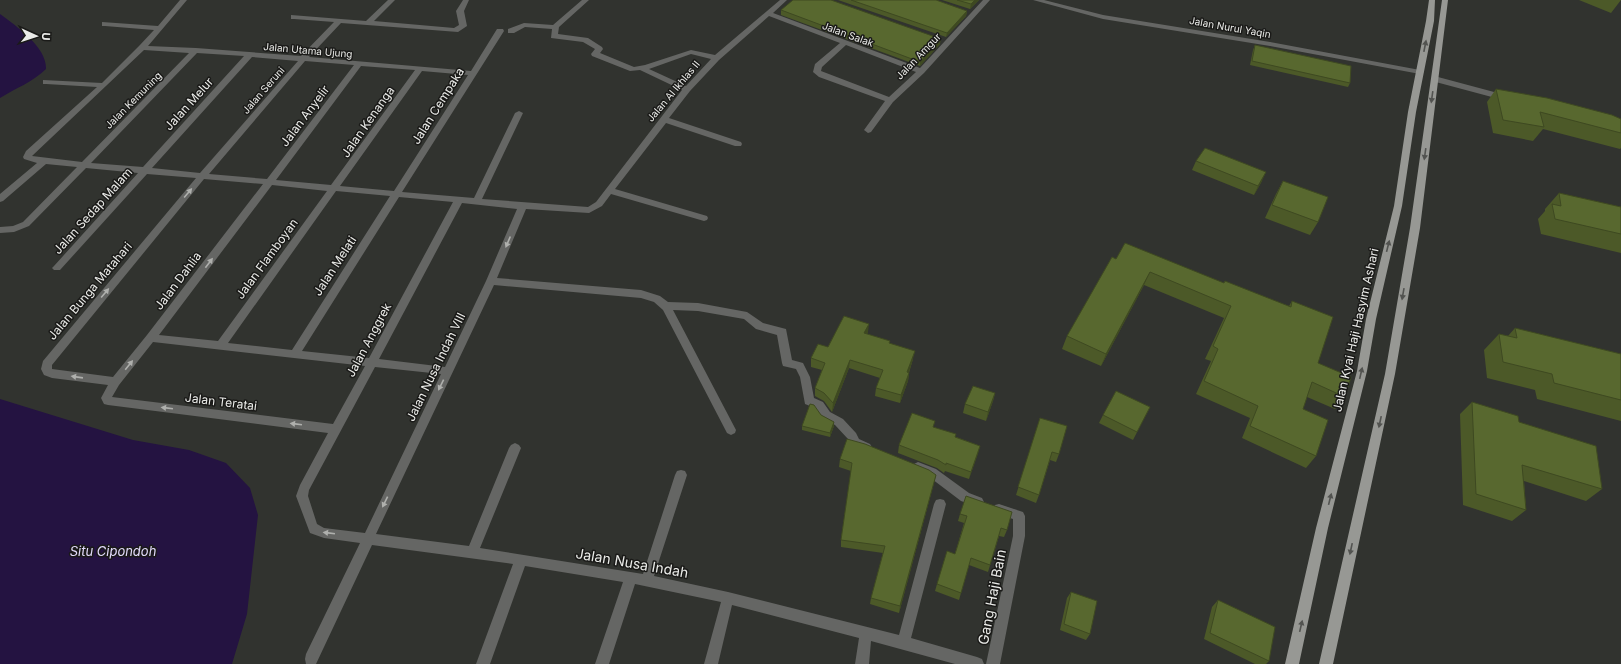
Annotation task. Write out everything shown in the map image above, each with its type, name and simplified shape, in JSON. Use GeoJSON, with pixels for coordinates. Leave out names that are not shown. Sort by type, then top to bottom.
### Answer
{"type":"FeatureCollection","features":[{"type":"Feature","properties":{"kind":"main road","name":"Jalan Kyai Haji Hasyim Ashari"},"geometry":{"type":"LineString","coordinates":[[1326,664],[1390,374],[1415,228],[1421,114],[1420,72],[1430,21],[1432,0]]}},
{"type":"Feature","properties":{"kind":"main road","name":"Jalan Kyai Haji Hasyim Ashari"},"geometry":{"type":"LineString","coordinates":[[1292,664],[1322,528],[1362,371],[1371,318],[1398,206],[1421,114],[1434,79],[1445,0]]}},
{"type":"Feature","properties":{"kind":"main road"},"geometry":{"type":"LineString","coordinates":[[1430,21],[1442,24]]}},
{"type":"Feature","properties":{"kind":"street"},"geometry":{"type":"LineString","coordinates":[[184,0],[142,48],[104,85],[29,153],[27,157],[44,161],[523,206]]}},
{"type":"Feature","properties":{"kind":"street"},"geometry":{"type":"LineString","coordinates":[[368,22],[392,0]]}},
{"type":"Feature","properties":{"kind":"street"},"geometry":{"type":"LineString","coordinates":[[511,31],[524,25],[555,27],[586,0]]}},
{"type":"Feature","properties":{"kind":"street","name":"Jalan Al Ikhlas II"},"geometry":{"type":"LineString","coordinates":[[523,206],[593,209],[610,191],[687,89],[716,58],[784,0]]}},
{"type":"Feature","properties":{"kind":"street","name":"Jalan Amgur"},"geometry":{"type":"LineString","coordinates":[[868,130],[890,100],[921,71],[944,40],[970,13],[987,0]]}},
{"type":"Feature","properties":{"kind":"street","name":"Jalan Nurul Yaqin"},"geometry":{"type":"LineString","coordinates":[[1036,0],[1103,17],[1262,42],[1420,72]]}},
{"type":"Feature","properties":{"kind":"street"},"geometry":{"type":"LineString","coordinates":[[294,17],[451,30],[459,29],[463,26],[460,12],[464,2]]}},
{"type":"Feature","properties":{"kind":"street","name":"Jalan Salak"},"geometry":{"type":"LineString","coordinates":[[769,14],[921,71]]}},
{"type":"Feature","properties":{"kind":"street","name":"Jalan Seruni"},"geometry":{"type":"LineString","coordinates":[[203,175],[303,59],[340,20]]}},
{"type":"Feature","properties":{"kind":"street"},"geometry":{"type":"LineString","coordinates":[[105,24],[160,28]]}},
{"type":"Feature","properties":{"kind":"street"},"geometry":{"type":"LineString","coordinates":[[555,27],[556,30],[554,36],[585,40],[599,49],[595,54],[633,69],[642,68],[691,52],[716,58]]}},
{"type":"Feature","properties":{"kind":"street","name":"Jalan Cempaka"},"geometry":{"type":"LineString","coordinates":[[397,194],[500,31]]}},
{"type":"Feature","properties":{"kind":"street"},"geometry":{"type":"LineString","coordinates":[[844,43],[818,66],[817,72],[890,100]]}},
{"type":"Feature","properties":{"kind":"street","name":"Jalan Utama Ujung"},"geometry":{"type":"LineString","coordinates":[[142,48],[196,50],[472,74]]}},
{"type":"Feature","properties":{"kind":"street","name":"Jalan Kemuning"},"geometry":{"type":"LineString","coordinates":[[0,230],[14,230],[21,227],[196,50]]}},
{"type":"Feature","properties":{"kind":"street","name":"Jalan Melur"},"geometry":{"type":"LineString","coordinates":[[146,170],[249,55]]}},
{"type":"Feature","properties":{"kind":"street","name":"Jalan Anyelir"},"geometry":{"type":"LineString","coordinates":[[270,182],[359,64]]}},
{"type":"Feature","properties":{"kind":"street"},"geometry":{"type":"LineString","coordinates":[[642,68],[687,89]]}},
{"type":"Feature","properties":{"kind":"street","name":"Jalan Kenanga"},"geometry":{"type":"LineString","coordinates":[[336,188],[419,70]]}},
{"type":"Feature","properties":{"kind":"street"},"geometry":{"type":"LineString","coordinates":[[1434,79],[1512,100]]}},
{"type":"Feature","properties":{"kind":"street"},"geometry":{"type":"LineString","coordinates":[[46,82],[104,85]]}},
{"type":"Feature","properties":{"kind":"street"},"geometry":{"type":"LineString","coordinates":[[477,201],[519,113]]}},
{"type":"Feature","properties":{"kind":"street"},"geometry":{"type":"LineString","coordinates":[[663,119],[738,144]]}},
{"type":"Feature","properties":{"kind":"street"},"geometry":{"type":"LineString","coordinates":[[0,199],[44,161]]}},
{"type":"Feature","properties":{"kind":"street","name":"Jalan Sedap Malam"},"geometry":{"type":"LineString","coordinates":[[57,268],[146,170]]}},
{"type":"Feature","properties":{"kind":"street","name":"Jalan Bunga Matahari"},"geometry":{"type":"LineString","coordinates":[[115,382],[52,374],[46,369],[47,364],[203,175]]}},
{"type":"Feature","properties":{"kind":"street","name":"Jalan Dahlia"},"geometry":{"type":"LineString","coordinates":[[106,397],[115,382],[151,338],[270,182]]}},
{"type":"Feature","properties":{"kind":"street","name":"Jalan Flamboyan"},"geometry":{"type":"LineString","coordinates":[[220,346],[336,188]]}},
{"type":"Feature","properties":{"kind":"street"},"geometry":{"type":"LineString","coordinates":[[610,191],[704,218]]}},
{"type":"Feature","properties":{"kind":"street","name":"Jalan Melati"},"geometry":{"type":"LineString","coordinates":[[295,353],[397,194]]}},
{"type":"Feature","properties":{"kind":"street","name":"Jalan Anggrek"},"geometry":{"type":"LineString","coordinates":[[302,493],[459,200]]}},
{"type":"Feature","properties":{"kind":"street","name":"Jalan Nusa Indah VIII"},"geometry":{"type":"LineString","coordinates":[[311,659],[491,281],[523,206]]}},
{"type":"Feature","properties":{"kind":"street"},"geometry":{"type":"LineString","coordinates":[[491,281],[641,294],[657,299],[666,306],[731,430]]}},
{"type":"Feature","properties":{"kind":"street"},"geometry":{"type":"LineString","coordinates":[[666,306],[698,307],[747,316],[760,326],[782,332],[787,363],[799,366],[805,377],[809,401],[819,405],[826,415],[839,422],[852,436],[855,442],[875,451]]}},
{"type":"Feature","properties":{"kind":"street"},"geometry":{"type":"LineString","coordinates":[[151,338],[372,361],[448,371]]}},
{"type":"Feature","properties":{"kind":"street","name":"Jalan Teratai"},"geometry":{"type":"LineString","coordinates":[[106,397],[108,401],[335,429]]}},
{"type":"Feature","properties":{"kind":"street"},"geometry":{"type":"LineString","coordinates":[[472,552],[515,448]]}},
{"type":"Feature","properties":{"kind":"street","name":"Gang Haji Bain"},"geometry":{"type":"LineString","coordinates":[[909,464],[932,472],[965,497],[1019,516],[1019,536],[993,664]]}},
{"type":"Feature","properties":{"kind":"street"},"geometry":{"type":"LineString","coordinates":[[647,580],[681,475]]}},
{"type":"Feature","properties":{"kind":"street","name":"Jalan Nusa Indah"},"geometry":{"type":"LineString","coordinates":[[302,493],[304,504],[312,526],[314,529],[324,532],[521,559],[647,580],[728,598],[903,643],[977,664]]}},
{"type":"Feature","properties":{"kind":"street"},"geometry":{"type":"LineString","coordinates":[[903,643],[940,504]]}},
{"type":"Feature","properties":{"kind":"street"},"geometry":{"type":"LineString","coordinates":[[483,664],[521,559]]}},
{"type":"Feature","properties":{"kind":"street"},"geometry":{"type":"LineString","coordinates":[[602,664],[631,577]]}},
{"type":"Feature","properties":{"kind":"street"},"geometry":{"type":"LineString","coordinates":[[711,664],[728,598]]}},
{"type":"Feature","properties":{"kind":"street"},"geometry":{"type":"LineString","coordinates":[[862,664],[866,634]]}},
{"type":"Feature","properties":{"kind":"water"},"geometry":{"type":"Polygon","coordinates":[[[0,14],[22,31],[36,45],[45,61],[46,69],[30,81],[0,98],[0,14]]]}},
{"type":"Feature","properties":{"kind":"water","name":"Situ Cipondoh"},"geometry":{"type":"Polygon","coordinates":[[[0,399],[133,440],[189,450],[226,463],[250,488],[258,515],[247,614],[232,664],[0,664],[0,399]]]}},
{"type":"Feature","properties":{"kind":"building"},"geometry":{"type":"Polygon","coordinates":[[[793,0],[831,0],[941,39],[920,62],[781,10],[793,0]]]}},
{"type":"Feature","properties":{"kind":"building"},"geometry":{"type":"Polygon","coordinates":[[[851,0],[936,0],[967,11],[947,33],[851,0]]]}},
{"type":"Feature","properties":{"kind":"building"},"geometry":{"type":"Polygon","coordinates":[[[957,0],[975,0],[971,4],[957,0]]]}},
{"type":"Feature","properties":{"kind":"building"},"geometry":{"type":"Polygon","coordinates":[[[1255,45],[1351,66],[1350,83],[1252,61],[1255,45]]]}},
{"type":"Feature","properties":{"kind":"building"},"geometry":{"type":"Polygon","coordinates":[[[1496,89],[1547,98],[1612,115],[1621,119],[1621,133],[1540,112],[1544,127],[1503,120],[1496,89]]]}},
{"type":"Feature","properties":{"kind":"building"},"geometry":{"type":"Polygon","coordinates":[[[1205,148],[1266,172],[1258,186],[1196,161],[1205,148]]]}},
{"type":"Feature","properties":{"kind":"building"},"geometry":{"type":"Polygon","coordinates":[[[1283,181],[1328,197],[1318,222],[1272,205],[1283,181]]]}},
{"type":"Feature","properties":{"kind":"building"},"geometry":{"type":"Polygon","coordinates":[[[1559,193],[1621,207],[1621,234],[1555,219],[1552,204],[1561,206],[1559,193]]]}},
{"type":"Feature","properties":{"kind":"building"},"geometry":{"type":"Polygon","coordinates":[[[1125,243],[1224,283],[1225,281],[1291,307],[1292,301],[1333,317],[1318,363],[1351,377],[1345,397],[1312,382],[1303,409],[1328,420],[1316,456],[1250,426],[1258,406],[1204,381],[1218,349],[1213,346],[1231,306],[1150,272],[1106,354],[1067,336],[1112,257],[1116,259],[1125,243]]]}},
{"type":"Feature","properties":{"kind":"building"},"geometry":{"type":"Polygon","coordinates":[[[844,316],[869,324],[864,333],[915,351],[907,372],[909,373],[901,395],[876,388],[883,370],[850,360],[833,403],[824,393],[815,388],[825,363],[811,358],[818,344],[828,347],[844,316]]]}},
{"type":"Feature","properties":{"kind":"building"},"geometry":{"type":"Polygon","coordinates":[[[1515,328],[1621,354],[1621,400],[1554,383],[1552,374],[1503,362],[1499,334],[1517,338],[1515,328]]]}},
{"type":"Feature","properties":{"kind":"building"},"geometry":{"type":"Polygon","coordinates":[[[973,386],[995,393],[988,412],[965,404],[973,386]]]}},
{"type":"Feature","properties":{"kind":"building"},"geometry":{"type":"Polygon","coordinates":[[[1116,391],[1150,407],[1137,432],[1103,415],[1116,391]]]}},
{"type":"Feature","properties":{"kind":"building"},"geometry":{"type":"Polygon","coordinates":[[[1472,402],[1518,416],[1519,422],[1596,446],[1602,489],[1522,465],[1526,510],[1476,494],[1472,402]]]}},
{"type":"Feature","properties":{"kind":"building"},"geometry":{"type":"Polygon","coordinates":[[[810,404],[814,405],[821,415],[834,422],[830,433],[802,426],[810,404]]]}},
{"type":"Feature","properties":{"kind":"building"},"geometry":{"type":"Polygon","coordinates":[[[912,413],[935,421],[933,427],[956,434],[955,437],[980,446],[971,472],[946,463],[946,465],[938,460],[899,445],[912,413]]]}},
{"type":"Feature","properties":{"kind":"building"},"geometry":{"type":"Polygon","coordinates":[[[1040,418],[1067,426],[1059,454],[1052,452],[1039,495],[1018,487],[1040,418]]]}},
{"type":"Feature","properties":{"kind":"building"},"geometry":{"type":"Polygon","coordinates":[[[847,439],[865,444],[929,470],[936,475],[900,606],[871,598],[885,546],[841,540],[852,463],[840,459],[847,439]]]}},
{"type":"Feature","properties":{"kind":"building"},"geometry":{"type":"Polygon","coordinates":[[[966,496],[1012,512],[1007,530],[1001,528],[990,565],[971,558],[961,593],[937,584],[947,551],[955,554],[967,516],[960,514],[966,496]]]}},
{"type":"Feature","properties":{"kind":"building"},"geometry":{"type":"Polygon","coordinates":[[[1071,592],[1097,601],[1090,634],[1064,624],[1071,592]]]}},
{"type":"Feature","properties":{"kind":"building"},"geometry":{"type":"Polygon","coordinates":[[[1218,600],[1275,627],[1269,661],[1210,633],[1218,600]]]}}]}
